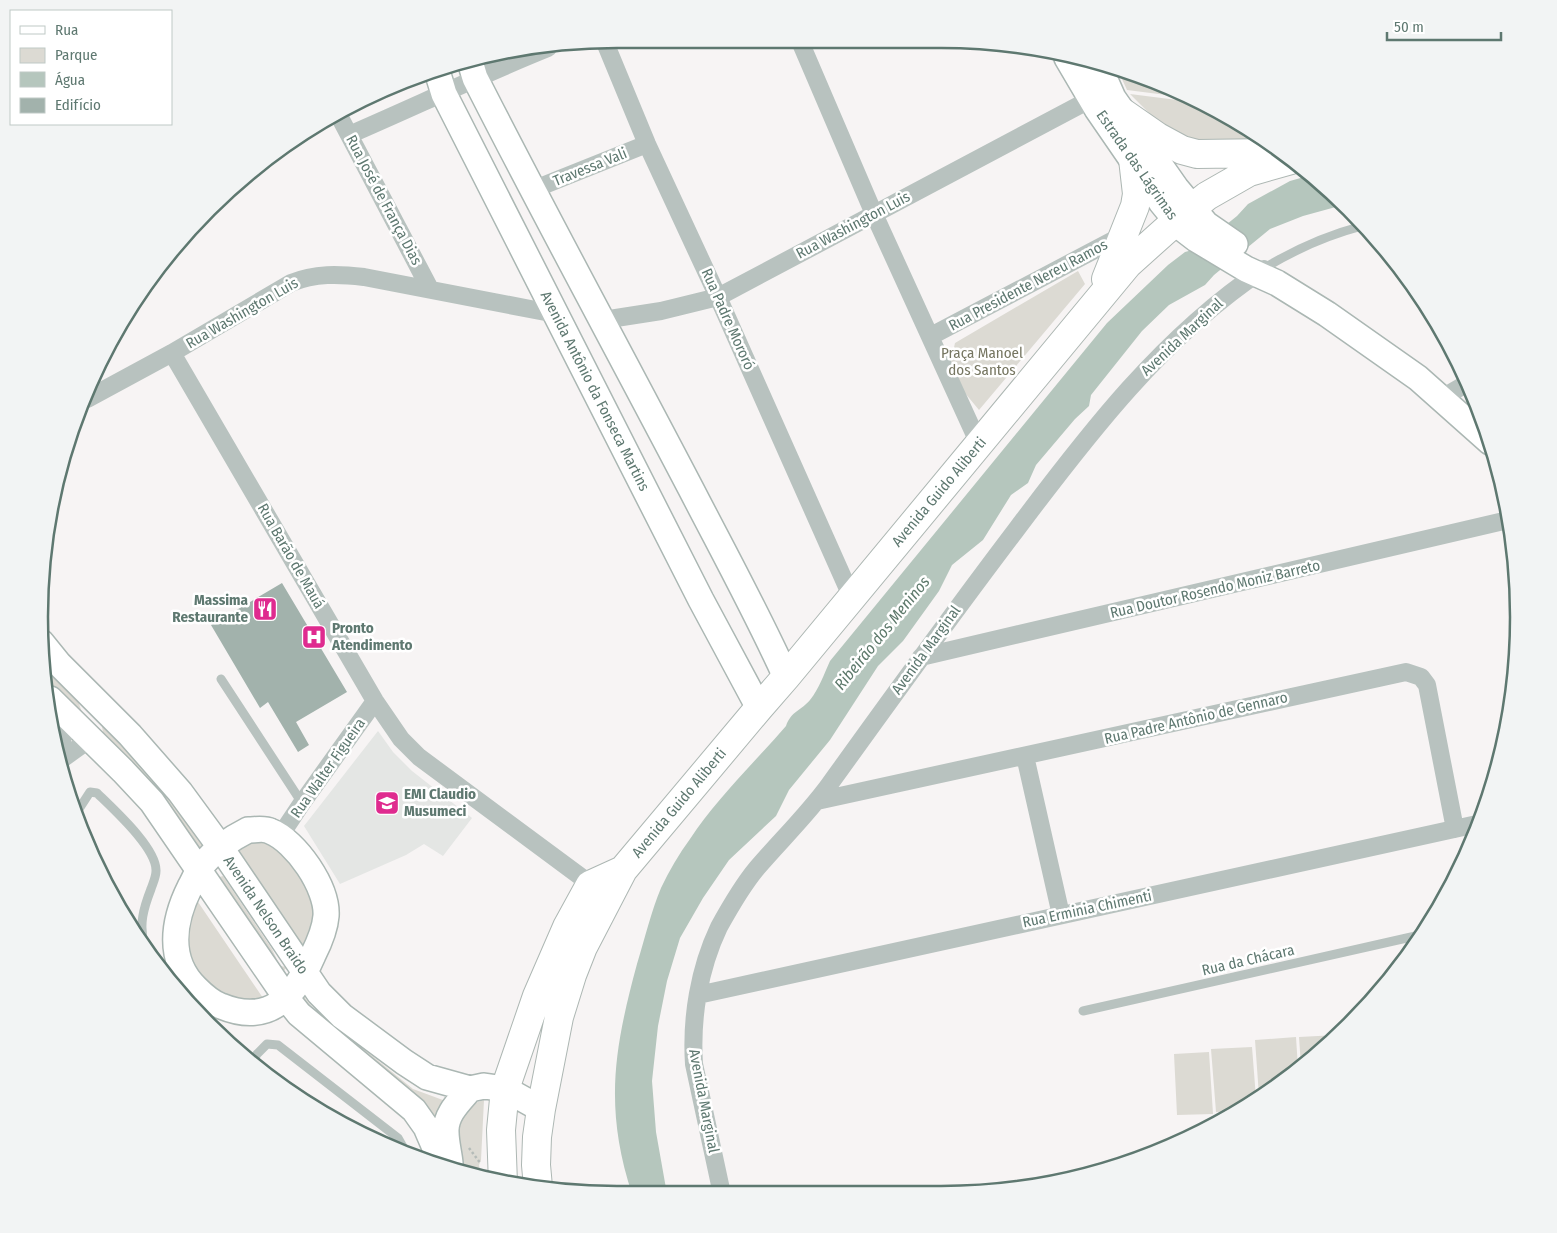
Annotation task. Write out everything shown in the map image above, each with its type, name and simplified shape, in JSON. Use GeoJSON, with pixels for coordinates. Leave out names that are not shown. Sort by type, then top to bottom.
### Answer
{"type":"FeatureCollection","features":[{"type":"Feature","properties":{"kind":"main road","name":"Estrada das Lágrimas"},"geometry":{"type":"LineString","coordinates":[[1070,62],[1091,99],[1133,160],[1184,215],[1204,233],[1327,314],[1418,378],[1478,432]]}},
{"type":"Feature","properties":{"kind":"main road"},"geometry":{"type":"LineString","coordinates":[[472,68],[532,190],[603,320],[738,580],[786,677]]}},
{"type":"Feature","properties":{"kind":"main road","name":"Estrada das Lágrimas"},"geometry":{"type":"LineString","coordinates":[[1101,71],[1113,98],[1184,215]]}},
{"type":"Feature","properties":{"kind":"main road","name":"Avenida Antônio da Fonseca Martins"},"geometry":{"type":"LineString","coordinates":[[440,83],[701,600],[759,708]]}},
{"type":"Feature","properties":{"kind":"main road"},"geometry":{"type":"LineString","coordinates":[[1122,112],[1158,137],[1182,150],[1197,154],[1271,153]]}},
{"type":"Feature","properties":{"kind":"main road"},"geometry":{"type":"LineString","coordinates":[[1096,303],[1135,206],[1137,194],[1133,160]]}},
{"type":"Feature","properties":{"kind":"main road","name":"Avenida Guido Aliberti"},"geometry":{"type":"LineString","coordinates":[[599,891],[624,870],[1128,264],[1207,196],[1249,172],[1283,162]]}},
{"type":"Feature","properties":{"kind":"main road"},"geometry":{"type":"LineString","coordinates":[[701,600],[738,580]]}},
{"type":"Feature","properties":{"kind":"main road","name":"Avenida Nelson Braido"},"geometry":{"type":"LineString","coordinates":[[49,651],[158,765],[180,792],[221,848],[305,974],[319,993],[342,1016],[427,1077],[470,1089],[484,1086],[506,1089],[541,1108]]}},
{"type":"Feature","properties":{"kind":"main road"},"geometry":{"type":"LineString","coordinates":[[88,693],[92,728],[90,738]]}},
{"type":"Feature","properties":{"kind":"main road","name":"Avenida Nelson Braido"},"geometry":{"type":"LineString","coordinates":[[54,703],[152,802],[287,999],[310,1024],[414,1110],[426,1127],[439,1156]]}},
{"type":"Feature","properties":{"kind":"main road"},"geometry":{"type":"LineString","coordinates":[[189,993],[179,963],[174,936],[178,916],[199,870],[221,848],[248,830],[268,830],[280,836],[297,852],[307,866],[320,888],[325,903],[326,916],[324,927],[305,974],[287,999],[265,1010],[234,1012],[191,995]]}},
{"type":"Feature","properties":{"kind":"main road"},"geometry":{"type":"LineString","coordinates":[[503,1174],[501,1130],[506,1089],[537,996],[566,927],[599,891]]}},
{"type":"Feature","properties":{"kind":"main road"},"geometry":{"type":"LineString","coordinates":[[538,1180],[536,1156],[541,1108],[560,1017],[572,975],[583,948],[599,891]]}},
{"type":"Feature","properties":{"kind":"main road"},"geometry":{"type":"LineString","coordinates":[[219,1023],[234,1012]]}},
{"type":"Feature","properties":{"kind":"main road"},"geometry":{"type":"LineString","coordinates":[[450,1160],[446,1130],[447,1122],[451,1111],[470,1089]]}},
{"type":"Feature","properties":{"kind":"street","name":"Rua Padre Mororó"},"geometry":{"type":"LineString","coordinates":[[607,48],[647,144],[718,297],[852,598]]}},
{"type":"Feature","properties":{"kind":"street"},"geometry":{"type":"LineString","coordinates":[[803,48],[874,214],[979,444]]}},
{"type":"Feature","properties":{"kind":"street"},"geometry":{"type":"LineString","coordinates":[[349,135],[440,83],[472,68],[518,56]]}},
{"type":"Feature","properties":{"kind":"street","name":"Rua Washington Luis"},"geometry":{"type":"LineString","coordinates":[[603,320],[661,311],[718,297],[1091,99]]}},
{"type":"Feature","properties":{"kind":"street","name":"Rua José de França Dias"},"geometry":{"type":"LineString","coordinates":[[341,119],[430,288]]}},
{"type":"Feature","properties":{"kind":"street","name":"Travessa Vali"},"geometry":{"type":"LineString","coordinates":[[532,190],[647,144]]}},
{"type":"Feature","properties":{"kind":"street","name":"Rua Presidente Nereu Ramos"},"geometry":{"type":"LineString","coordinates":[[931,336],[1125,234]]}},
{"type":"Feature","properties":{"kind":"street","name":"Avenida Marginal"},"geometry":{"type":"LineString","coordinates":[[720,1186],[694,1064],[692,1043],[694,1014],[705,965],[718,930],[734,900],[755,870],[817,801],[921,657],[1068,461],[1138,378],[1197,321],[1261,270]]}},
{"type":"Feature","properties":{"kind":"street","name":"Rua Washington Luis"},"geometry":{"type":"LineString","coordinates":[[93,395],[172,353],[291,283],[305,278],[338,274],[364,277],[430,288],[556,314]]}},
{"type":"Feature","properties":{"kind":"street","name":"Rua Barão de Mauá"},"geometry":{"type":"LineString","coordinates":[[172,353],[375,701],[401,739],[418,757],[599,891]]}},
{"type":"Feature","properties":{"kind":"street"},"geometry":{"type":"LineString","coordinates":[[1440,399],[1461,387]]}},
{"type":"Feature","properties":{"kind":"street","name":"Rua Doutor Rosendo Moniz Barreto"},"geometry":{"type":"LineString","coordinates":[[921,657],[1502,521]]}},
{"type":"Feature","properties":{"kind":"street","name":"Rua Padre Antônio de Gennaro"},"geometry":{"type":"LineString","coordinates":[[817,801],[1406,672],[1421,677],[1427,685],[1455,829]]}},
{"type":"Feature","properties":{"kind":"street","name":"Rua Walter Figueira"},"geometry":{"type":"LineString","coordinates":[[280,836],[375,701]]}},
{"type":"Feature","properties":{"kind":"street"},"geometry":{"type":"LineString","coordinates":[[62,742],[70,720]]}},
{"type":"Feature","properties":{"kind":"street"},"geometry":{"type":"LineString","coordinates":[[65,757],[90,738]]}},
{"type":"Feature","properties":{"kind":"street"},"geometry":{"type":"LineString","coordinates":[[1025,756],[1062,915]]}},
{"type":"Feature","properties":{"kind":"street","name":"Rua Erminia Chimenti"},"geometry":{"type":"LineString","coordinates":[[698,994],[1469,826]]}},
{"type":"Feature","properties":{"kind":"lane","name":"Avenida Marginal"},"geometry":{"type":"LineString","coordinates":[[1261,270],[1309,243],[1356,228]]}},
{"type":"Feature","properties":{"kind":"lane"},"geometry":{"type":"LineString","coordinates":[[221,679],[302,803]]}},
{"type":"Feature","properties":{"kind":"lane"},"geometry":{"type":"LineString","coordinates":[[80,806],[87,794],[90,792],[97,793],[126,821],[154,859],[156,875],[144,907],[142,931]]}},
{"type":"Feature","properties":{"kind":"lane","name":"Rua da Chácara"},"geometry":{"type":"LineString","coordinates":[[1083,1011],[1411,937]]}},
{"type":"Feature","properties":{"kind":"lane"},"geometry":{"type":"LineString","coordinates":[[256,1056],[267,1044],[278,1045],[398,1138],[401,1143]]}},
{"type":"Feature","properties":{"kind":"path"},"geometry":{"type":"LineString","coordinates":[[468,1148],[482,1165]]}},
{"type":"Feature","properties":{"kind":"shaded area","name":"EMI Claudio Musumeci"},"geometry":{"type":"Polygon","coordinates":[[[378,731],[393,752],[412,771],[472,818],[443,856],[424,844],[406,855],[340,884],[304,826],[378,731]]]}},
{"type":"Feature","properties":{"kind":"green space"},"geometry":{"type":"Polygon","coordinates":[[[1121,77],[1167,95],[1127,90],[1121,77]]]}},
{"type":"Feature","properties":{"kind":"green space"},"geometry":{"type":"Polygon","coordinates":[[[1130,94],[1179,100],[1254,141],[1219,149],[1189,143],[1157,121],[1130,94]]]}},
{"type":"Feature","properties":{"kind":"green space","name":"Praça Manoel dos Santos"},"geometry":{"type":"Polygon","coordinates":[[[1078,271],[1085,284],[979,410],[960,387],[951,361],[955,343],[1078,271]]]}},
{"type":"Feature","properties":{"kind":"green space"},"geometry":{"type":"Polygon","coordinates":[[[51,673],[78,701],[84,718],[52,686],[51,673]]]}},
{"type":"Feature","properties":{"kind":"green space"},"geometry":{"type":"Polygon","coordinates":[[[101,722],[162,787],[205,846],[199,857],[104,737],[101,722]]]}},
{"type":"Feature","properties":{"kind":"green space"},"geometry":{"type":"Polygon","coordinates":[[[260,838],[300,864],[321,919],[303,949],[236,856],[238,847],[260,838]]]}},
{"type":"Feature","properties":{"kind":"green space"},"geometry":{"type":"Polygon","coordinates":[[[223,876],[272,949],[280,966],[287,967],[282,973],[216,878],[223,876]]]}},
{"type":"Feature","properties":{"kind":"green space"},"geometry":{"type":"Polygon","coordinates":[[[198,902],[263,998],[258,1005],[221,998],[185,958],[190,906],[198,902]]]}},
{"type":"Feature","properties":{"kind":"green space"},"geometry":{"type":"Polygon","coordinates":[[[302,991],[312,1007],[413,1089],[451,1103],[436,1127],[298,1003],[302,991]]]}},
{"type":"Feature","properties":{"kind":"green space"},"geometry":{"type":"Polygon","coordinates":[[[1325,1036],[1300,1057],[1299,1037],[1325,1036]]]}},
{"type":"Feature","properties":{"kind":"green space"},"geometry":{"type":"Polygon","coordinates":[[[1296,1037],[1297,1059],[1258,1089],[1255,1040],[1296,1037]]]}},
{"type":"Feature","properties":{"kind":"green space"},"geometry":{"type":"Polygon","coordinates":[[[1252,1047],[1255,1091],[1220,1112],[1216,1112],[1211,1049],[1252,1047]]]}},
{"type":"Feature","properties":{"kind":"green space"},"geometry":{"type":"Polygon","coordinates":[[[1209,1052],[1213,1114],[1177,1115],[1174,1054],[1209,1052]]]}},
{"type":"Feature","properties":{"kind":"green space"},"geometry":{"type":"Polygon","coordinates":[[[484,1100],[480,1169],[464,1164],[459,1158],[451,1128],[469,1105],[484,1100]]]}},
{"type":"Feature","properties":{"kind":"water","name":"Ribeirão dos Meninos"},"geometry":{"type":"Polygon","coordinates":[[[1302,178],[1336,207],[1303,216],[1270,229],[1214,275],[1205,285],[1169,305],[1142,331],[1091,395],[1089,406],[1075,419],[1036,465],[1028,483],[1011,495],[983,540],[952,565],[939,591],[903,641],[878,666],[830,740],[789,790],[776,816],[729,860],[703,898],[680,938],[667,981],[658,1026],[652,1081],[656,1132],[666,1186],[630,1186],[623,1163],[615,1106],[618,1051],[629,995],[651,916],[661,888],[682,851],[724,795],[786,726],[791,717],[810,700],[819,686],[830,661],[1107,323],[1168,265],[1185,252],[1196,249],[1237,216],[1248,204],[1290,181],[1302,178]]]}},
{"type":"Feature","properties":{"kind":"building"},"geometry":{"type":"Polygon","coordinates":[[[282,583],[347,692],[296,722],[309,745],[298,752],[268,702],[260,708],[211,625],[282,583]]]}},
{"type":"Feature","properties":{"kind":"place","name":"Massima Restaurante"},"geometry":{"type":"Point","coordinates":[265,609]}},
{"type":"Feature","properties":{"kind":"place","name":"Pronto Atendimento"},"geometry":{"type":"Point","coordinates":[314,637]}},
{"type":"Feature","properties":{"kind":"place","name":"EMI Claudio Musumeci"},"geometry":{"type":"Point","coordinates":[387,803]}}]}
